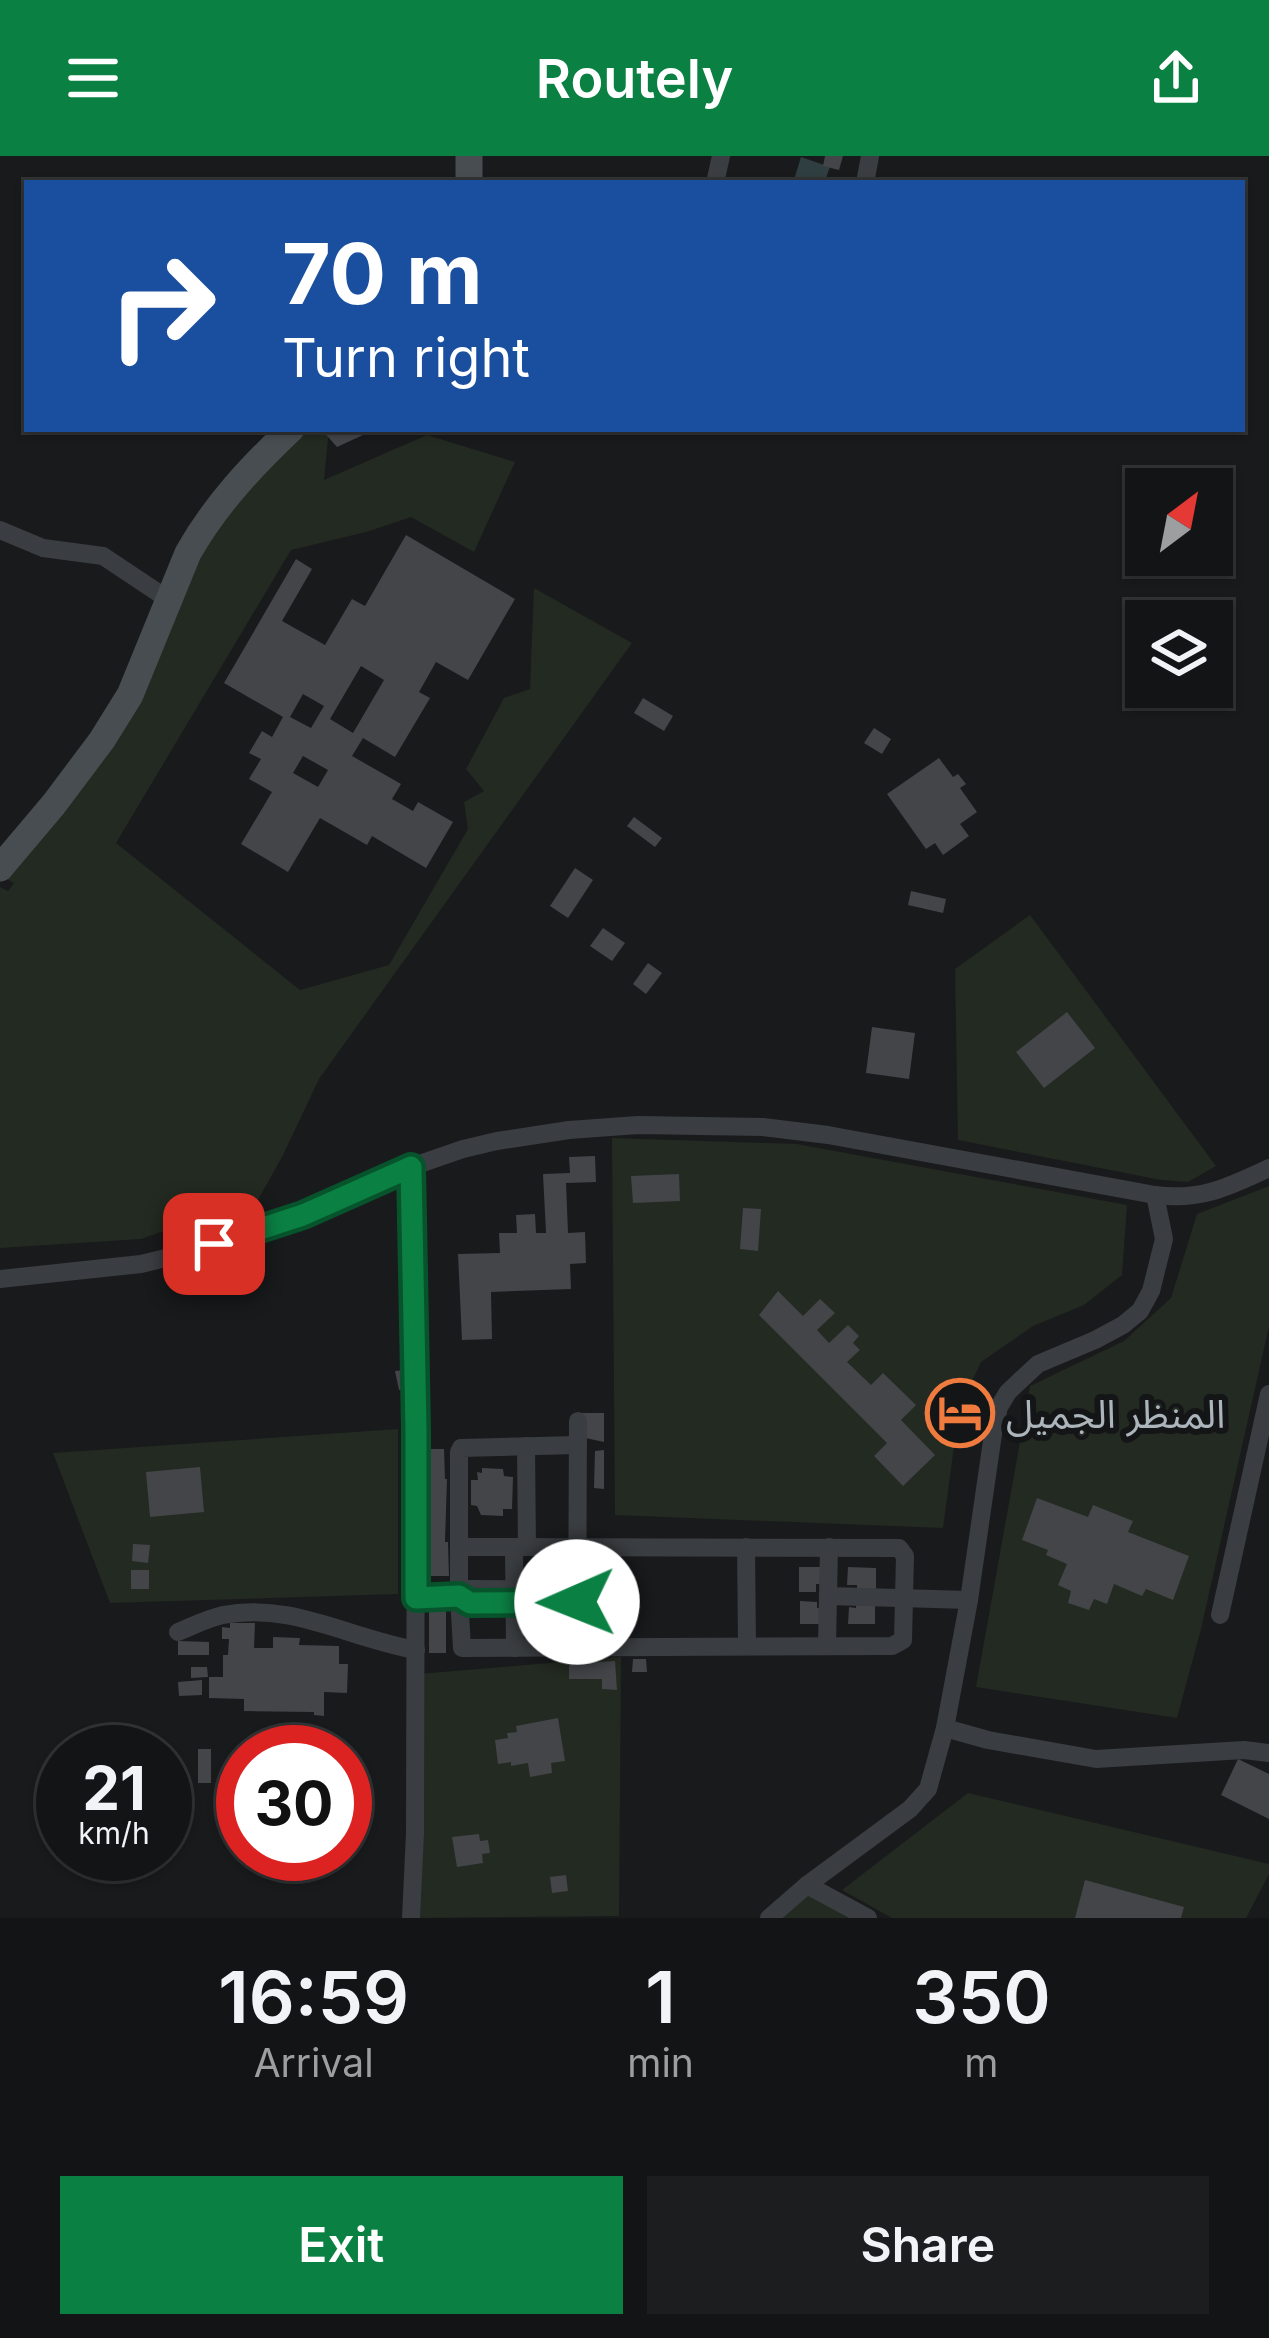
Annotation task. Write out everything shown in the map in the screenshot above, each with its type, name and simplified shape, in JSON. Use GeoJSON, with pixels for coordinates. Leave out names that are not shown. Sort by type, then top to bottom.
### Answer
{"type":"FeatureCollection","features":[{"type":"Feature","properties":{"kind":"street"},"geometry":{"type":"LineString","coordinates":[[0,868],[54,805],[130,695],[200,530],[288,432]]}},
{"type":"Feature","properties":{"kind":"street"},"geometry":{"type":"LineString","coordinates":[[0,530],[43,548],[103,556],[169,599]]}},
{"type":"Feature","properties":{"kind":"street"},"geometry":{"type":"LineString","coordinates":[[0,1279],[141,1264],[178,1255],[303,1215],[463,1149],[569,1130],[638,1125],[763,1127],[1189,1198],[1219,1191],[1269,1168]]}},
{"type":"Feature","properties":{"kind":"street"},"geometry":{"type":"LineString","coordinates":[[411,1167],[416,1429],[411,1918]]}},
{"type":"Feature","properties":{"kind":"street"},"geometry":{"type":"LineString","coordinates":[[769,1918],[928,1789],[945,1728],[1000,1407],[1008,1391],[1038,1364],[1095,1340],[1140,1311],[1151,1292],[1164,1239],[1155,1195]]}},
{"type":"Feature","properties":{"kind":"street"},"geometry":{"type":"LineString","coordinates":[[1220,1615],[1269,1394]]}},
{"type":"Feature","properties":{"kind":"street"},"geometry":{"type":"LineString","coordinates":[[577,1648],[578,1421]]}},
{"type":"Feature","properties":{"kind":"street"},"geometry":{"type":"LineString","coordinates":[[459,1547],[899,1548],[905,1556],[905,1635],[899,1644],[462,1648],[459,1596],[459,1547],[461,1448],[578,1445]]}},
{"type":"Feature","properties":{"kind":"street"},"geometry":{"type":"LineString","coordinates":[[515,1648],[526,1446]]}},
{"type":"Feature","properties":{"kind":"street"},"geometry":{"type":"LineString","coordinates":[[746,1547],[747,1646]]}},
{"type":"Feature","properties":{"kind":"street"},"geometry":{"type":"LineString","coordinates":[[827,1646],[829,1547]]}},
{"type":"Feature","properties":{"kind":"street"},"geometry":{"type":"LineString","coordinates":[[416,1598],[459,1596],[470,1603],[515,1596],[577,1596]]}},
{"type":"Feature","properties":{"kind":"street"},"geometry":{"type":"LineString","coordinates":[[828,1596],[969,1600]]}},
{"type":"Feature","properties":{"kind":"street"},"geometry":{"type":"LineString","coordinates":[[178,1632],[219,1616],[263,1611],[416,1650]]}},
{"type":"Feature","properties":{"kind":"street"},"geometry":{"type":"LineString","coordinates":[[945,1728],[1096,1759],[1244,1750],[1269,1753]]}},
{"type":"Feature","properties":{"kind":"street"},"geometry":{"type":"LineString","coordinates":[[807,1885],[868,1918]]}},
{"type":"Feature","properties":{"kind":"shaded area"},"geometry":{"type":"Polygon","coordinates":[[[801,157],[830,167],[825,180],[794,180],[801,157]]]}},
{"type":"Feature","properties":{"kind":"shaded area"},"geometry":{"type":"Polygon","coordinates":[[[298,432],[329,432],[324,480],[427,435],[515,462],[474,552],[411,517],[291,550],[116,843],[300,990],[389,965],[468,829],[464,802],[484,791],[466,769],[504,698],[530,689],[534,588],[632,643],[319,1079],[254,1207],[239,1205],[141,1239],[0,1248],[0,887],[8,891],[14,883],[2,876],[37,843],[206,532],[298,432]]]}},
{"type":"Feature","properties":{"kind":"shaded area"},"geometry":{"type":"Polygon","coordinates":[[[1030,915],[1216,1166],[1188,1182],[1161,1180],[958,1140],[955,969],[1030,915]]]}},
{"type":"Feature","properties":{"kind":"shaded area"},"geometry":{"type":"Polygon","coordinates":[[[612,1138],[797,1144],[1127,1205],[1122,1275],[1084,1305],[1033,1326],[981,1362],[959,1409],[943,1528],[615,1515],[612,1138]]]}},
{"type":"Feature","properties":{"kind":"shaded area"},"geometry":{"type":"Polygon","coordinates":[[[1269,1186],[1269,1326],[1177,1718],[976,1687],[1030,1386],[1124,1341],[1171,1298],[1197,1214],[1269,1186]]]}},
{"type":"Feature","properties":{"kind":"shaded area"},"geometry":{"type":"Polygon","coordinates":[[[398,1429],[398,1594],[110,1603],[53,1453],[398,1429]]]}},
{"type":"Feature","properties":{"kind":"shaded area"},"geometry":{"type":"Polygon","coordinates":[[[621,1657],[619,1916],[419,1918],[419,1674],[621,1657]]]}},
{"type":"Feature","properties":{"kind":"shaded area"},"geometry":{"type":"Polygon","coordinates":[[[968,1793],[1269,1864],[1269,1874],[1246,1918],[892,1918],[842,1890],[968,1793]]]}},
{"type":"Feature","properties":{"kind":"shaded area"},"geometry":{"type":"Polygon","coordinates":[[[810,1890],[859,1918],[779,1918],[810,1890]]]}},
{"type":"Feature","properties":{"kind":"building"},"geometry":{"type":"Polygon","coordinates":[[[825,156],[843,156],[839,170],[823,166],[825,156]]]}},
{"type":"Feature","properties":{"kind":"building"},"geometry":{"type":"Polygon","coordinates":[[[324,432],[363,435],[337,447],[324,432]]]}},
{"type":"Feature","properties":{"kind":"building"},"geometry":{"type":"Polygon","coordinates":[[[406,535],[515,599],[468,680],[436,662],[419,692],[430,698],[395,757],[363,738],[352,756],[401,784],[392,799],[413,811],[418,802],[453,822],[426,868],[372,836],[367,845],[320,818],[288,872],[241,844],[272,792],[249,779],[261,759],[249,753],[262,731],[272,737],[283,717],[224,683],[296,559],[312,569],[282,621],[325,645],[352,599],[365,606],[406,535]],[[361,666],[330,719],[353,733],[384,680],[361,666]],[[303,694],[290,717],[311,728],[324,706],[303,694]],[[303,756],[293,773],[318,787],[328,770],[303,756]]]}},
{"type":"Feature","properties":{"kind":"building"},"geometry":{"type":"Polygon","coordinates":[[[643,698],[673,716],[664,731],[634,713],[643,698]]]}},
{"type":"Feature","properties":{"kind":"building"},"geometry":{"type":"Polygon","coordinates":[[[874,728],[891,739],[882,754],[864,743],[874,728]]]}},
{"type":"Feature","properties":{"kind":"building"},"geometry":{"type":"Polygon","coordinates":[[[939,758],[953,777],[958,774],[966,784],[960,788],[977,812],[960,824],[969,836],[943,855],[935,843],[926,849],[887,794],[939,758]]]}},
{"type":"Feature","properties":{"kind":"building"},"geometry":{"type":"Polygon","coordinates":[[[634,817],[662,838],[655,847],[627,826],[634,817]]]}},
{"type":"Feature","properties":{"kind":"building"},"geometry":{"type":"Polygon","coordinates":[[[575,868],[593,880],[568,918],[550,906],[575,868]]]}},
{"type":"Feature","properties":{"kind":"building"},"geometry":{"type":"Polygon","coordinates":[[[911,891],[946,899],[943,913],[908,905],[911,891]]]}},
{"type":"Feature","properties":{"kind":"building"},"geometry":{"type":"Polygon","coordinates":[[[603,928],[625,943],[612,961],[590,946],[603,928]]]}},
{"type":"Feature","properties":{"kind":"building"},"geometry":{"type":"Polygon","coordinates":[[[648,963],[662,973],[646,994],[633,984],[648,963]]]}},
{"type":"Feature","properties":{"kind":"building"},"geometry":{"type":"Polygon","coordinates":[[[1067,1012],[1095,1048],[1044,1088],[1016,1052],[1067,1012]]]}},
{"type":"Feature","properties":{"kind":"building"},"geometry":{"type":"Polygon","coordinates":[[[872,1027],[915,1033],[909,1079],[866,1073],[872,1027]]]}},
{"type":"Feature","properties":{"kind":"building"},"geometry":{"type":"Polygon","coordinates":[[[595,1156],[596,1182],[566,1183],[568,1233],[585,1232],[586,1263],[570,1264],[571,1289],[491,1292],[492,1339],[462,1340],[458,1254],[500,1253],[499,1233],[517,1233],[516,1215],[535,1214],[536,1233],[546,1233],[543,1174],[570,1173],[569,1157],[595,1156]]]}},
{"type":"Feature","properties":{"kind":"building"},"geometry":{"type":"Polygon","coordinates":[[[679,1174],[680,1201],[633,1203],[631,1176],[679,1174]]]}},
{"type":"Feature","properties":{"kind":"building"},"geometry":{"type":"Polygon","coordinates":[[[743,1208],[761,1209],[758,1251],[740,1249],[743,1208]]]}},
{"type":"Feature","properties":{"kind":"building"},"geometry":{"type":"Polygon","coordinates":[[[778,1291],[803,1316],[820,1299],[835,1313],[817,1330],[829,1343],[848,1325],[859,1336],[853,1343],[860,1350],[847,1362],[871,1385],[883,1373],[916,1405],[901,1420],[935,1455],[903,1486],[874,1456],[887,1443],[759,1315],[778,1291]]]}},
{"type":"Feature","properties":{"kind":"building"},"geometry":{"type":"Polygon","coordinates":[[[407,1370],[408,1390],[399,1390],[395,1371],[407,1370]]]}},
{"type":"Feature","properties":{"kind":"building"},"geometry":{"type":"Polygon","coordinates":[[[579,1413],[604,1413],[604,1442],[581,1437],[579,1413]]]}},
{"type":"Feature","properties":{"kind":"building"},"geometry":{"type":"Polygon","coordinates":[[[429,1449],[444,1449],[449,1576],[429,1576],[429,1449]]]}},
{"type":"Feature","properties":{"kind":"building"},"geometry":{"type":"Polygon","coordinates":[[[604,1450],[604,1489],[594,1488],[595,1451],[604,1450]]]}},
{"type":"Feature","properties":{"kind":"building"},"geometry":{"type":"Polygon","coordinates":[[[200,1467],[204,1512],[150,1517],[146,1472],[200,1467]]]}},
{"type":"Feature","properties":{"kind":"building"},"geometry":{"type":"Polygon","coordinates":[[[482,1468],[503,1469],[504,1476],[513,1477],[512,1509],[503,1509],[503,1516],[481,1515],[471,1505],[471,1480],[478,1480],[482,1468]]]}},
{"type":"Feature","properties":{"kind":"building"},"geometry":{"type":"Polygon","coordinates":[[[1037,1498],[1088,1517],[1093,1505],[1133,1521],[1128,1532],[1189,1556],[1173,1600],[1146,1589],[1142,1596],[1114,1584],[1107,1604],[1094,1599],[1089,1610],[1068,1603],[1071,1591],[1058,1585],[1067,1564],[1022,1540],[1037,1498]]]}},
{"type":"Feature","properties":{"kind":"building"},"geometry":{"type":"Polygon","coordinates":[[[133,1544],[150,1545],[148,1563],[132,1561],[133,1544]]]}},
{"type":"Feature","properties":{"kind":"building"},"geometry":{"type":"Polygon","coordinates":[[[606,1554],[618,1554],[617,1631],[606,1630],[602,1620],[592,1620],[592,1596],[587,1596],[587,1588],[594,1588],[593,1565],[607,1562],[606,1554]]]}},
{"type":"Feature","properties":{"kind":"building"},"geometry":{"type":"Polygon","coordinates":[[[799,1567],[825,1567],[825,1584],[816,1584],[816,1592],[799,1592],[799,1567]]]}},
{"type":"Feature","properties":{"kind":"building"},"geometry":{"type":"Polygon","coordinates":[[[848,1567],[876,1568],[876,1593],[857,1592],[857,1585],[847,1585],[848,1567]]]}},
{"type":"Feature","properties":{"kind":"building"},"geometry":{"type":"Polygon","coordinates":[[[131,1570],[149,1570],[149,1589],[131,1589],[131,1570]]]}},
{"type":"Feature","properties":{"kind":"building"},"geometry":{"type":"Polygon","coordinates":[[[800,1601],[817,1602],[817,1608],[825,1609],[826,1624],[800,1624],[800,1601]]]}},
{"type":"Feature","properties":{"kind":"building"},"geometry":{"type":"Polygon","coordinates":[[[856,1601],[875,1602],[875,1624],[848,1624],[849,1607],[856,1608],[856,1601]]]}},
{"type":"Feature","properties":{"kind":"building"},"geometry":{"type":"Polygon","coordinates":[[[429,1609],[446,1609],[446,1653],[429,1653],[429,1609]]]}},
{"type":"Feature","properties":{"kind":"building"},"geometry":{"type":"Polygon","coordinates":[[[230,1623],[255,1623],[254,1648],[273,1648],[273,1637],[300,1638],[299,1645],[339,1646],[339,1664],[348,1664],[347,1693],[324,1692],[324,1716],[244,1711],[244,1699],[209,1698],[209,1677],[223,1677],[229,1639],[222,1639],[222,1627],[230,1628],[230,1623]]]}},
{"type":"Feature","properties":{"kind":"building"},"geometry":{"type":"Polygon","coordinates":[[[178,1641],[209,1642],[209,1655],[178,1655],[178,1641]]]}},
{"type":"Feature","properties":{"kind":"building"},"geometry":{"type":"Polygon","coordinates":[[[633,1659],[646,1659],[647,1672],[632,1672],[633,1659]]]}},
{"type":"Feature","properties":{"kind":"building"},"geometry":{"type":"Polygon","coordinates":[[[615,1661],[617,1690],[602,1689],[602,1679],[569,1679],[569,1664],[615,1661]]]}},
{"type":"Feature","properties":{"kind":"building"},"geometry":{"type":"Polygon","coordinates":[[[191,1667],[207,1667],[208,1677],[191,1678],[191,1667]]]}},
{"type":"Feature","properties":{"kind":"building"},"geometry":{"type":"Polygon","coordinates":[[[202,1680],[202,1695],[179,1696],[178,1682],[202,1680]]]}},
{"type":"Feature","properties":{"kind":"building"},"geometry":{"type":"Polygon","coordinates":[[[558,1718],[565,1761],[551,1763],[552,1773],[530,1777],[528,1763],[498,1764],[495,1740],[517,1732],[516,1726],[558,1718]]]}},
{"type":"Feature","properties":{"kind":"building"},"geometry":{"type":"Polygon","coordinates":[[[198,1749],[211,1749],[211,1783],[198,1783],[198,1749]]]}},
{"type":"Feature","properties":{"kind":"building"},"geometry":{"type":"Polygon","coordinates":[[[1238,1759],[1269,1774],[1269,1819],[1221,1795],[1238,1759]]]}},
{"type":"Feature","properties":{"kind":"building"},"geometry":{"type":"Polygon","coordinates":[[[479,1834],[480,1841],[488,1840],[490,1853],[482,1854],[483,1863],[457,1867],[452,1837],[479,1834]]]}},
{"type":"Feature","properties":{"kind":"building"},"geometry":{"type":"Polygon","coordinates":[[[566,1875],[568,1891],[552,1893],[550,1877],[566,1875]]]}},
{"type":"Feature","properties":{"kind":"building"},"geometry":{"type":"Polygon","coordinates":[[[1085,1880],[1184,1907],[1181,1918],[1075,1918],[1085,1880]]]}},
{"type":"Feature","properties":{"kind":"place","name":"المنظر الجميل"},"geometry":{"type":"Point","coordinates":[960,1413]}},
{"type":"Feature","properties":{"kind":"route"},"geometry":{"type":"LineString","coordinates":[[214,1244],[303,1215],[411,1167],[416,1598],[459,1596],[470,1603],[577,1602]]}}]}
